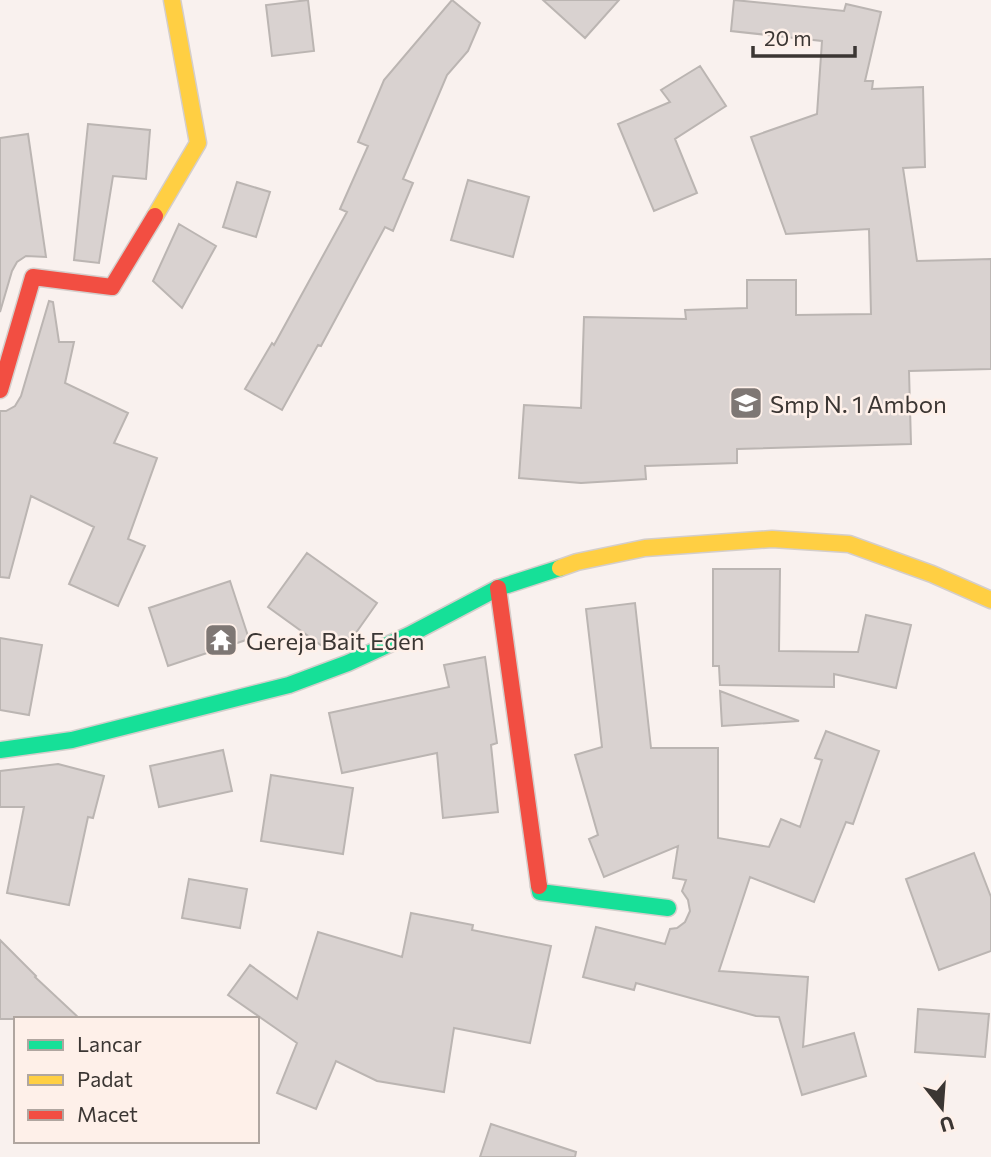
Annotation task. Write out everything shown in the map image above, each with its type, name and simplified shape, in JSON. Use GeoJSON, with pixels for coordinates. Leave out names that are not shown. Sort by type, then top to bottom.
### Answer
{"type":"FeatureCollection","features":[{"type":"Feature","properties":{"kind":"street"},"geometry":{"type":"LineString","coordinates":[[0,390],[33,277],[112,287],[198,143],[172,0]]}},
{"type":"Feature","properties":{"kind":"street"},"geometry":{"type":"LineString","coordinates":[[0,750],[72,740],[289,685],[348,663],[409,635],[498,588],[576,562],[645,548],[772,539],[849,544],[932,574],[991,600]]}},
{"type":"Feature","properties":{"kind":"street"},"geometry":{"type":"LineString","coordinates":[[498,588],[540,892],[668,908]]}},
{"type":"Feature","properties":{"kind":"building"},"geometry":{"type":"Polygon","coordinates":[[[308,0],[314,51],[272,56],[266,5],[308,0]]]}},
{"type":"Feature","properties":{"kind":"building"},"geometry":{"type":"Polygon","coordinates":[[[452,0],[480,23],[468,51],[447,75],[403,179],[413,183],[393,231],[385,227],[321,346],[318,345],[282,410],[245,389],[272,343],[274,345],[347,212],[340,209],[368,146],[358,142],[384,80],[452,0]]]}},
{"type":"Feature","properties":{"kind":"building"},"geometry":{"type":"Polygon","coordinates":[[[543,0],[619,0],[585,38],[543,0]]]}},
{"type":"Feature","properties":{"kind":"building"},"geometry":{"type":"Polygon","coordinates":[[[734,0],[844,11],[846,4],[881,12],[865,81],[873,81],[872,89],[923,87],[925,167],[903,168],[917,261],[991,259],[991,369],[909,371],[911,444],[737,449],[737,463],[645,466],[646,479],[581,483],[519,478],[524,405],[581,408],[584,317],[686,319],[685,310],[747,308],[747,280],[796,280],[796,315],[871,314],[869,229],[786,234],[751,137],[817,114],[822,41],[731,31],[734,0]]]}},
{"type":"Feature","properties":{"kind":"building"},"geometry":{"type":"Polygon","coordinates":[[[700,66],[726,106],[675,139],[697,193],[654,211],[618,124],[670,102],[661,90],[700,66]]]}},
{"type":"Feature","properties":{"kind":"building"},"geometry":{"type":"Polygon","coordinates":[[[88,124],[150,130],[146,179],[113,176],[99,263],[74,260],[88,124]]]}},
{"type":"Feature","properties":{"kind":"building"},"geometry":{"type":"Polygon","coordinates":[[[28,134],[46,257],[26,256],[17,262],[0,312],[0,138],[28,134]]]}},
{"type":"Feature","properties":{"kind":"building"},"geometry":{"type":"Polygon","coordinates":[[[468,180],[529,197],[513,257],[451,240],[468,180]]]}},
{"type":"Feature","properties":{"kind":"building"},"geometry":{"type":"Polygon","coordinates":[[[237,182],[270,192],[256,237],[223,227],[237,182]]]}},
{"type":"Feature","properties":{"kind":"building"},"geometry":{"type":"Polygon","coordinates":[[[179,224],[216,246],[182,308],[153,281],[179,224]]]}},
{"type":"Feature","properties":{"kind":"building"},"geometry":{"type":"Polygon","coordinates":[[[49,301],[53,302],[59,342],[74,342],[65,383],[128,413],[114,443],[157,458],[128,539],[145,546],[118,606],[69,584],[94,527],[31,496],[9,578],[0,577],[0,411],[15,406],[21,396],[49,301]]]}},
{"type":"Feature","properties":{"kind":"building"},"geometry":{"type":"Polygon","coordinates":[[[307,553],[377,603],[353,637],[325,648],[268,607],[307,553]]]}},
{"type":"Feature","properties":{"kind":"building"},"geometry":{"type":"Polygon","coordinates":[[[713,569],[780,569],[779,651],[858,652],[866,615],[911,625],[896,688],[834,674],[834,687],[720,685],[719,666],[713,666],[713,569]]]}},
{"type":"Feature","properties":{"kind":"building"},"geometry":{"type":"Polygon","coordinates":[[[230,581],[249,639],[168,666],[149,608],[230,581]]]}},
{"type":"Feature","properties":{"kind":"building"},"geometry":{"type":"Polygon","coordinates":[[[635,603],[651,748],[718,748],[718,838],[769,847],[781,819],[800,827],[822,760],[815,758],[826,731],[879,751],[853,824],[846,822],[814,902],[750,877],[719,971],[808,977],[803,1047],[854,1033],[866,1076],[802,1095],[779,1017],[756,1016],[636,983],[634,990],[583,977],[596,927],[665,944],[670,929],[685,922],[690,911],[688,900],[682,891],[686,880],[673,878],[678,846],[604,877],[589,839],[598,835],[575,755],[602,747],[586,609],[635,603]]]}},
{"type":"Feature","properties":{"kind":"building"},"geometry":{"type":"Polygon","coordinates":[[[0,638],[42,645],[29,715],[0,710],[0,638]]]}},
{"type":"Feature","properties":{"kind":"building"},"geometry":{"type":"Polygon","coordinates":[[[485,657],[497,743],[491,745],[498,812],[443,818],[437,753],[342,773],[329,713],[449,687],[444,665],[485,657]]]}},
{"type":"Feature","properties":{"kind":"building"},"geometry":{"type":"Polygon","coordinates":[[[720,691],[799,721],[722,726],[720,691]]]}},
{"type":"Feature","properties":{"kind":"building"},"geometry":{"type":"Polygon","coordinates":[[[223,750],[232,791],[159,807],[150,766],[223,750]]]}},
{"type":"Feature","properties":{"kind":"building"},"geometry":{"type":"Polygon","coordinates":[[[58,764],[104,776],[93,818],[88,817],[69,905],[7,893],[24,807],[0,807],[0,771],[58,764]]]}},
{"type":"Feature","properties":{"kind":"building"},"geometry":{"type":"Polygon","coordinates":[[[271,775],[353,788],[343,854],[261,841],[271,775]]]}},
{"type":"Feature","properties":{"kind":"building"},"geometry":{"type":"Polygon","coordinates":[[[974,853],[991,897],[991,951],[939,970],[906,879],[974,853]]]}},
{"type":"Feature","properties":{"kind":"building"},"geometry":{"type":"Polygon","coordinates":[[[189,879],[247,889],[240,928],[182,918],[189,879]]]}},
{"type":"Feature","properties":{"kind":"building"},"geometry":{"type":"Polygon","coordinates":[[[411,913],[473,925],[472,930],[551,946],[530,1043],[454,1028],[444,1092],[377,1081],[336,1061],[316,1109],[277,1093],[297,1043],[228,995],[250,965],[297,999],[318,932],[402,957],[411,913]]]}},
{"type":"Feature","properties":{"kind":"building"},"geometry":{"type":"Polygon","coordinates":[[[0,940],[78,1017],[0,1019],[0,940]]]}},
{"type":"Feature","properties":{"kind":"building"},"geometry":{"type":"Polygon","coordinates":[[[918,1009],[989,1014],[985,1057],[915,1052],[918,1009]]]}},
{"type":"Feature","properties":{"kind":"building"},"geometry":{"type":"Polygon","coordinates":[[[491,1124],[576,1152],[575,1157],[480,1157],[491,1124]]]}},
{"type":"Feature","properties":{"kind":"traffic: fast"},"geometry":{"type":"LineString","coordinates":[[0,750],[72,740],[289,685],[348,663],[409,635],[498,588],[560,568]]}},
{"type":"Feature","properties":{"kind":"traffic: fast"},"geometry":{"type":"LineString","coordinates":[[539,886],[540,892],[668,908]]}},
{"type":"Feature","properties":{"kind":"traffic: slow"},"geometry":{"type":"LineString","coordinates":[[155,216],[198,143],[172,0]]}},
{"type":"Feature","properties":{"kind":"traffic: slow"},"geometry":{"type":"LineString","coordinates":[[560,568],[645,548],[772,539],[849,544],[932,574],[991,600]]}},
{"type":"Feature","properties":{"kind":"traffic: jam"},"geometry":{"type":"LineString","coordinates":[[0,390],[33,277],[112,287],[155,216]]}},
{"type":"Feature","properties":{"kind":"traffic: jam"},"geometry":{"type":"LineString","coordinates":[[498,588],[539,886]]}},
{"type":"Feature","properties":{"kind":"place","name":"Smp N. 1 Ambon"},"geometry":{"type":"Point","coordinates":[746,403]}},
{"type":"Feature","properties":{"kind":"place","name":"Gereja Bait Eden"},"geometry":{"type":"Point","coordinates":[221,640]}}]}
